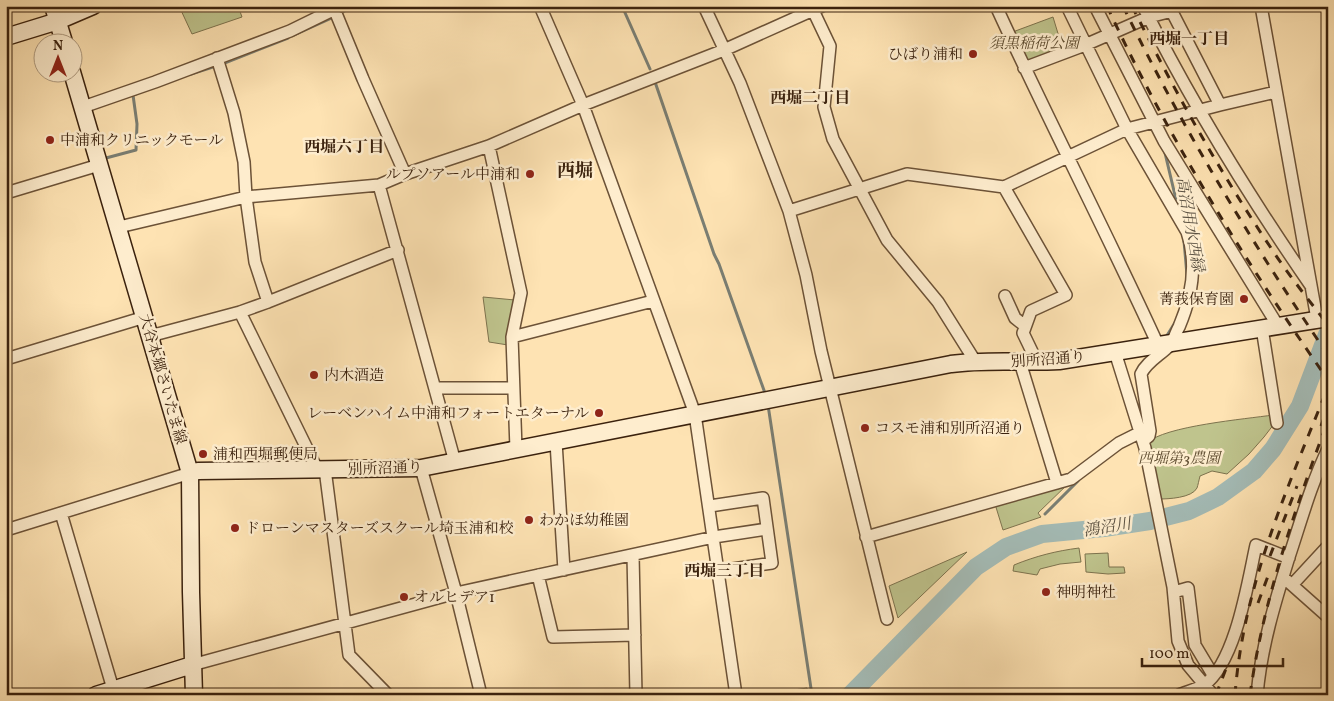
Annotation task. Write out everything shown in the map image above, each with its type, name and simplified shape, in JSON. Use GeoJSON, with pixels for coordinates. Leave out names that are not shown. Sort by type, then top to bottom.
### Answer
{"type":"FeatureCollection","features":[{"type":"Feature","properties":{"kind":"street"},"geometry":{"type":"LineString","coordinates":[[6,37],[55,14],[93,6]]}},
{"type":"Feature","properties":{"kind":"street"},"geometry":{"type":"LineString","coordinates":[[540,6],[584,105],[695,414],[710,506],[736,695]]}},
{"type":"Feature","properties":{"kind":"street"},"geometry":{"type":"LineString","coordinates":[[704,6],[740,83],[789,211],[806,275],[830,387],[886,620]]}},
{"type":"Feature","properties":{"kind":"street"},"geometry":{"type":"LineString","coordinates":[[996,6],[1024,68],[1163,344]]}},
{"type":"Feature","properties":{"kind":"street"},"geometry":{"type":"LineString","coordinates":[[866,537],[1071,479],[1119,443],[1142,436],[1149,436],[1150,431],[1141,374],[1183,317],[1192,287],[1192,246],[1187,232],[1127,129],[1067,6]]}},
{"type":"Feature","properties":{"kind":"street"},"geometry":{"type":"LineString","coordinates":[[1094,6],[1154,122],[1232,254],[1270,327],[1277,423]]}},
{"type":"Feature","properties":{"kind":"street"},"geometry":{"type":"LineString","coordinates":[[1143,6],[1152,16],[1198,112],[1268,223],[1311,286]]}},
{"type":"Feature","properties":{"kind":"street"},"geometry":{"type":"LineString","coordinates":[[1260,6],[1311,286],[1324,319]]}},
{"type":"Feature","properties":{"kind":"street"},"geometry":{"type":"LineString","coordinates":[[119,227],[246,197],[380,185],[405,174],[489,146],[584,105],[724,50],[815,7],[830,46],[824,107],[833,139],[887,240],[938,302],[974,361]]}},
{"type":"Feature","properties":{"kind":"street"},"geometry":{"type":"LineString","coordinates":[[1024,68],[1171,9],[1220,105]]}},
{"type":"Feature","properties":{"kind":"street"},"geometry":{"type":"LineString","coordinates":[[83,107],[218,62],[337,10],[405,174]]}},
{"type":"Feature","properties":{"kind":"street"},"geometry":{"type":"LineString","coordinates":[[55,14],[61,32]]}},
{"type":"Feature","properties":{"kind":"street"},"geometry":{"type":"LineString","coordinates":[[218,62],[234,113],[242,154],[255,262],[268,302]]}},
{"type":"Feature","properties":{"kind":"street","name":"大谷本郷さいたま線"},"geometry":{"type":"LineString","coordinates":[[75,82],[190,473],[194,695]]}},
{"type":"Feature","properties":{"kind":"street"},"geometry":{"type":"LineString","coordinates":[[789,211],[907,174],[1004,186],[1127,129],[1276,92]]}},
{"type":"Feature","properties":{"kind":"street"},"geometry":{"type":"LineString","coordinates":[[489,146],[521,293],[512,337],[516,449]]}},
{"type":"Feature","properties":{"kind":"street"},"geometry":{"type":"LineString","coordinates":[[6,193],[100,165]]}},
{"type":"Feature","properties":{"kind":"street"},"geometry":{"type":"LineString","coordinates":[[380,185],[455,462]]}},
{"type":"Feature","properties":{"kind":"street"},"geometry":{"type":"LineString","coordinates":[[1004,186],[1066,295],[1031,311],[1023,333],[1028,362],[1057,483]]}},
{"type":"Feature","properties":{"kind":"street"},"geometry":{"type":"LineString","coordinates":[[150,336],[240,312],[398,250]]}},
{"type":"Feature","properties":{"kind":"street"},"geometry":{"type":"LineString","coordinates":[[1006,296],[1015,318],[1025,326]]}},
{"type":"Feature","properties":{"kind":"street"},"geometry":{"type":"LineString","coordinates":[[512,337],[654,301]]}},
{"type":"Feature","properties":{"kind":"street"},"geometry":{"type":"LineString","coordinates":[[240,312],[321,470],[349,655],[388,695]]}},
{"type":"Feature","properties":{"kind":"street"},"geometry":{"type":"LineString","coordinates":[[6,359],[145,318]]}},
{"type":"Feature","properties":{"kind":"street","name":"別所沼通り"},"geometry":{"type":"LineString","coordinates":[[6,530],[198,471],[421,468],[830,387],[974,361],[1058,361],[1324,319]]}},
{"type":"Feature","properties":{"kind":"street"},"geometry":{"type":"LineString","coordinates":[[1115,352],[1142,436],[1164,533],[1174,592],[1179,642],[1188,665],[1213,695]]}},
{"type":"Feature","properties":{"kind":"street"},"geometry":{"type":"LineString","coordinates":[[435,388],[513,388]]}},
{"type":"Feature","properties":{"kind":"street"},"geometry":{"type":"LineString","coordinates":[[556,442],[564,570]]}},
{"type":"Feature","properties":{"kind":"street"},"geometry":{"type":"LineString","coordinates":[[1257,695],[1263,654],[1282,577],[1303,513],[1326,456]]}},
{"type":"Feature","properties":{"kind":"street"},"geometry":{"type":"LineString","coordinates":[[421,468],[456,593],[481,695]]}},
{"type":"Feature","properties":{"kind":"street"},"geometry":{"type":"LineString","coordinates":[[710,506],[763,498],[772,563],[719,572]]}},
{"type":"Feature","properties":{"kind":"street"},"geometry":{"type":"LineString","coordinates":[[61,513],[113,689]]}},
{"type":"Feature","properties":{"kind":"street"},"geometry":{"type":"LineString","coordinates":[[96,695],[192,665],[456,593],[714,537],[767,529]]}},
{"type":"Feature","properties":{"kind":"street"},"geometry":{"type":"LineString","coordinates":[[1179,695],[1204,685],[1224,659],[1237,624],[1256,544],[1289,558]]}},
{"type":"Feature","properties":{"kind":"street"},"geometry":{"type":"LineString","coordinates":[[1292,585],[1328,546]]}},
{"type":"Feature","properties":{"kind":"street"},"geometry":{"type":"LineString","coordinates":[[633,555],[636,695]]}},
{"type":"Feature","properties":{"kind":"street"},"geometry":{"type":"LineString","coordinates":[[538,575],[553,637],[634,635]]}},
{"type":"Feature","properties":{"kind":"street"},"geometry":{"type":"LineString","coordinates":[[1282,577],[1328,618]]}},
{"type":"Feature","properties":{"kind":"street"},"geometry":{"type":"LineString","coordinates":[[1174,592],[1188,588],[1195,645],[1213,675]]}},
{"type":"Feature","properties":{"kind":"green space"},"geometry":{"type":"Polygon","coordinates":[[[179,6],[238,6],[242,17],[192,34],[179,6]]]}},
{"type":"Feature","properties":{"kind":"green space","name":"須黒稲荷公園"},"geometry":{"type":"Polygon","coordinates":[[[1053,17],[1063,50],[1024,68],[1010,33],[1053,17]]]}},
{"type":"Feature","properties":{"kind":"green space"},"geometry":{"type":"Polygon","coordinates":[[[483,297],[515,300],[508,345],[489,342],[483,297]]]}},
{"type":"Feature","properties":{"kind":"green space","name":"西堀第3農園"},"geometry":{"type":"Polygon","coordinates":[[[1273,415],[1274,424],[1264,437],[1227,474],[1212,471],[1200,476],[1197,488],[1190,494],[1159,499],[1147,443],[1156,437],[1187,428],[1273,415]]]}},
{"type":"Feature","properties":{"kind":"green space"},"geometry":{"type":"Polygon","coordinates":[[[1070,482],[1038,513],[1041,517],[1003,530],[995,504],[1070,482]]]}},
{"type":"Feature","properties":{"kind":"green space"},"geometry":{"type":"Polygon","coordinates":[[[1079,548],[1081,562],[1060,564],[1040,569],[1037,575],[1013,571],[1014,565],[1030,559],[1054,552],[1079,548]]]}},
{"type":"Feature","properties":{"kind":"green space"},"geometry":{"type":"Polygon","coordinates":[[[967,552],[898,618],[889,586],[967,552]]]}},
{"type":"Feature","properties":{"kind":"green space"},"geometry":{"type":"Polygon","coordinates":[[[1108,553],[1109,567],[1124,567],[1125,573],[1086,572],[1085,554],[1108,553]]]}},
{"type":"Feature","properties":{"kind":"green space"},"geometry":{"type":"Polygon","coordinates":[[[807,688],[808,695],[762,695],[807,688]]]}},
{"type":"Feature","properties":{"kind":"waterway"},"geometry":{"type":"LineString","coordinates":[[339,14],[354,6]]}},
{"type":"Feature","properties":{"kind":"waterway"},"geometry":{"type":"LineString","coordinates":[[622,6],[650,69]]}},
{"type":"Feature","properties":{"kind":"waterway"},"geometry":{"type":"LineString","coordinates":[[294,35],[334,17]]}},
{"type":"Feature","properties":{"kind":"waterway"},"geometry":{"type":"LineString","coordinates":[[222,64],[288,38]]}},
{"type":"Feature","properties":{"kind":"waterway"},"geometry":{"type":"LineString","coordinates":[[191,74],[216,66]]}},
{"type":"Feature","properties":{"kind":"waterway"},"geometry":{"type":"LineString","coordinates":[[654,79],[714,254],[766,396]]}},
{"type":"Feature","properties":{"kind":"waterway"},"geometry":{"type":"LineString","coordinates":[[106,158],[136,150],[137,124],[133,95],[136,94]]}},
{"type":"Feature","properties":{"kind":"waterway","name":"高沼用水西縁"},"geometry":{"type":"LineString","coordinates":[[1165,153],[1178,208]]}},
{"type":"Feature","properties":{"kind":"waterway","name":"高沼用水西縁"},"geometry":{"type":"LineString","coordinates":[[1184,241],[1187,275]]}},
{"type":"Feature","properties":{"kind":"waterway","name":"高沼用水西縁"},"geometry":{"type":"LineString","coordinates":[[1166,337],[1176,321]]}},
{"type":"Feature","properties":{"kind":"waterway","name":"鴻沼川"},"geometry":{"type":"LineString","coordinates":[[850,695],[976,567],[1006,547],[1042,534],[1150,521],[1189,511],[1218,497],[1254,471],[1273,449],[1300,406],[1328,332]]}},
{"type":"Feature","properties":{"kind":"waterway"},"geometry":{"type":"LineString","coordinates":[[768,405],[812,695]]}},
{"type":"Feature","properties":{"kind":"waterway","name":"高沼用水西縁"},"geometry":{"type":"LineString","coordinates":[[1045,514],[1078,481]]}},
{"type":"Feature","properties":{"kind":"railway"},"geometry":{"type":"LineString","coordinates":[[1107,6],[1156,103],[1209,198],[1267,290],[1328,380]]}},
{"type":"Feature","properties":{"kind":"railway"},"geometry":{"type":"LineString","coordinates":[[1123,6],[1169,96],[1219,184],[1245,228],[1328,355]]}},
{"type":"Feature","properties":{"kind":"railway"},"geometry":{"type":"LineString","coordinates":[[1132,6],[1214,158],[1283,266],[1328,325]]}},
{"type":"Feature","properties":{"kind":"railway"},"geometry":{"type":"LineString","coordinates":[[1235,695],[1247,615],[1257,576],[1283,500],[1328,387]]}},
{"type":"Feature","properties":{"kind":"railway"},"geometry":{"type":"LineString","coordinates":[[1321,426],[1328,407]]}},
{"type":"Feature","properties":{"kind":"railway"},"geometry":{"type":"LineString","coordinates":[[1250,695],[1263,625],[1272,590],[1292,522],[1328,420]]}},
{"type":"Feature","properties":{"kind":"railway"},"geometry":{"type":"LineString","coordinates":[[1270,556],[1297,486]]}},
{"type":"Feature","properties":{"kind":"railway"},"geometry":{"type":"LineString","coordinates":[[1258,603],[1268,576]]}},
{"type":"Feature","properties":{"kind":"railway"},"geometry":{"type":"LineString","coordinates":[[1216,695],[1227,666]]}},
{"type":"Feature","properties":{"kind":"place","name":"ひばり浦和"},"geometry":{"type":"Point","coordinates":[973,54]}},
{"type":"Feature","properties":{"kind":"place","name":"中浦和クリニックモール"},"geometry":{"type":"Point","coordinates":[50,140]}},
{"type":"Feature","properties":{"kind":"place","name":"ルプソアール中浦和"},"geometry":{"type":"Point","coordinates":[530,174]}},
{"type":"Feature","properties":{"kind":"place","name":"菁莪保育園"},"geometry":{"type":"Point","coordinates":[1244,299]}},
{"type":"Feature","properties":{"kind":"place","name":"内木酒造"},"geometry":{"type":"Point","coordinates":[314,375]}},
{"type":"Feature","properties":{"kind":"place","name":"レーベンハイム中浦和フォートエターナル"},"geometry":{"type":"Point","coordinates":[599,413]}},
{"type":"Feature","properties":{"kind":"place","name":"コスモ浦和別所沼通り"},"geometry":{"type":"Point","coordinates":[865,428]}},
{"type":"Feature","properties":{"kind":"place","name":"浦和西堀郵便局"},"geometry":{"type":"Point","coordinates":[203,454]}},
{"type":"Feature","properties":{"kind":"place","name":"わかほ幼稚園"},"geometry":{"type":"Point","coordinates":[529,520]}},
{"type":"Feature","properties":{"kind":"place","name":"ドローンマスターズスクール埼玉浦和校"},"geometry":{"type":"Point","coordinates":[235,528]}},
{"type":"Feature","properties":{"kind":"place","name":"神明神社"},"geometry":{"type":"Point","coordinates":[1046,592]}},
{"type":"Feature","properties":{"kind":"place","name":"オルヒデア1"},"geometry":{"type":"Point","coordinates":[404,597]}},
{"type":"Feature","properties":{"kind":"district","name":"西堀一丁目"},"geometry":{"type":"Point","coordinates":[1189,38]}},
{"type":"Feature","properties":{"kind":"district","name":"西堀二丁目"},"geometry":{"type":"Point","coordinates":[810,97]}},
{"type":"Feature","properties":{"kind":"district","name":"西堀六丁目"},"geometry":{"type":"Point","coordinates":[344,146]}},
{"type":"Feature","properties":{"kind":"district","name":"西堀"},"geometry":{"type":"Point","coordinates":[575,170]}},
{"type":"Feature","properties":{"kind":"district","name":"西堀三丁目"},"geometry":{"type":"Point","coordinates":[724,570]}}]}
